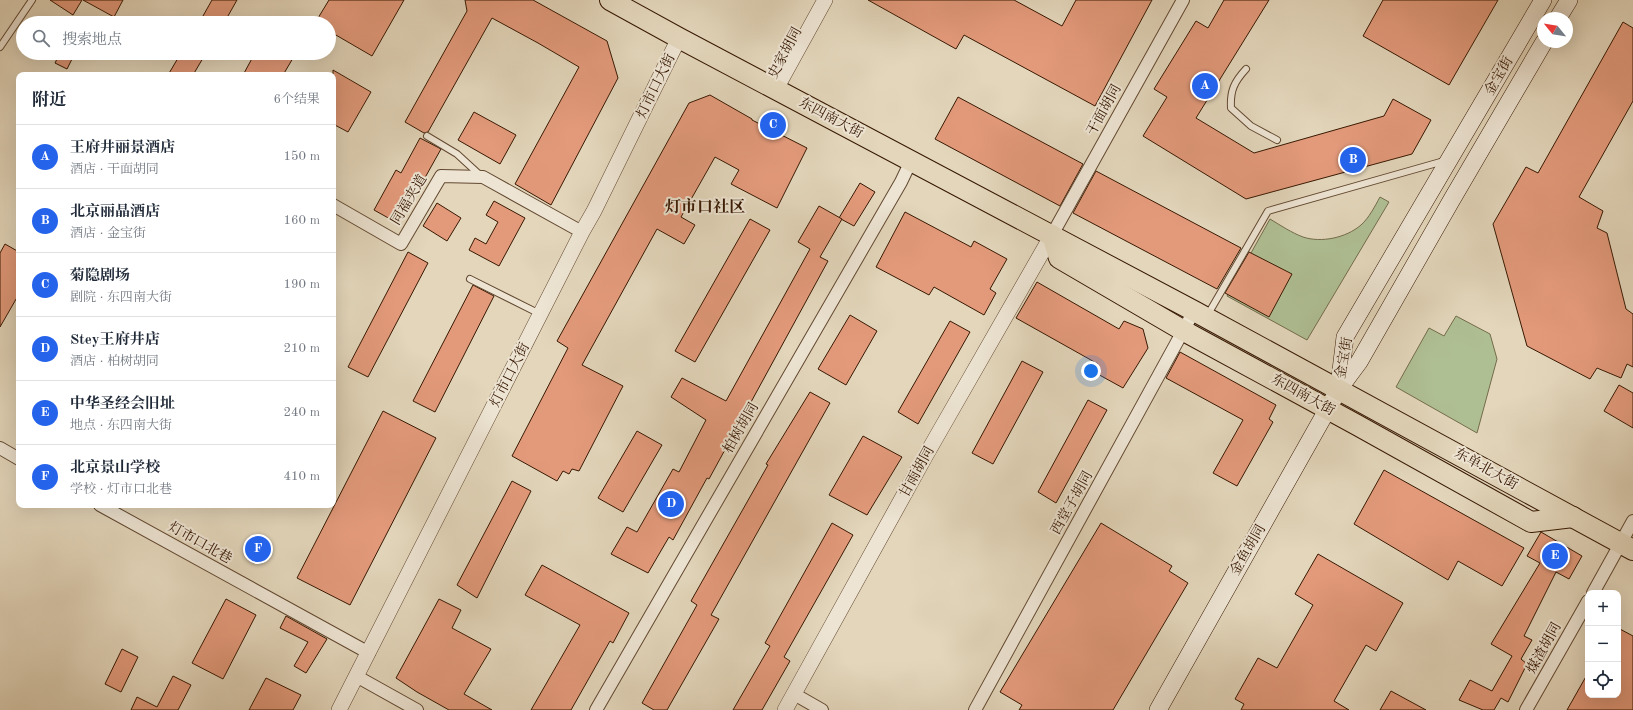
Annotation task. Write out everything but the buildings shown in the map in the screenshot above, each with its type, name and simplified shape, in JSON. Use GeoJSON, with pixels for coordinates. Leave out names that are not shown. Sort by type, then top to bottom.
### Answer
{"type":"FeatureCollection","features":[{"type":"Feature","properties":{"kind":"main road","name":"金宝街"},"geometry":{"type":"LineString","coordinates":[[1339,389],[1345,337],[1543,0]]}},
{"type":"Feature","properties":{"kind":"main road"},"geometry":{"type":"LineString","coordinates":[[1562,12],[1569,0]]}},
{"type":"Feature","properties":{"kind":"main road","name":"东四南大街"},"geometry":{"type":"LineString","coordinates":[[621,2],[679,38],[1339,389]]}},
{"type":"Feature","properties":{"kind":"main road","name":"金宝街"},"geometry":{"type":"LineString","coordinates":[[1339,389],[1359,362],[1540,48]]}},
{"type":"Feature","properties":{"kind":"main road","name":"东四南大街"},"geometry":{"type":"LineString","coordinates":[[1052,236],[1059,258],[1184,330],[1531,522],[1573,517]]}},
{"type":"Feature","properties":{"kind":"main road","name":"金鱼胡同"},"geometry":{"type":"LineString","coordinates":[[1158,710],[1339,389]]}},
{"type":"Feature","properties":{"kind":"main road","name":"东单北大街"},"geometry":{"type":"LineString","coordinates":[[1339,389],[1627,547]]}},
{"type":"Feature","properties":{"kind":"street","name":"史家胡同"},"geometry":{"type":"LineString","coordinates":[[772,87],[814,0]]}},
{"type":"Feature","properties":{"kind":"street"},"geometry":{"type":"LineString","coordinates":[[772,87],[825,0]]}},
{"type":"Feature","properties":{"kind":"street","name":"干面胡同"},"geometry":{"type":"LineString","coordinates":[[1052,236],[1183,0]]}},
{"type":"Feature","properties":{"kind":"street","name":"灯市口大街"},"geometry":{"type":"LineString","coordinates":[[339,710],[540,314],[594,211],[679,38]]}},
{"type":"Feature","properties":{"kind":"street","name":"柏树胡同"},"geometry":{"type":"LineString","coordinates":[[596,710],[901,182],[911,161]]}},
{"type":"Feature","properties":{"kind":"street","name":"同福夹道"},"geometry":{"type":"LineString","coordinates":[[336,207],[401,244],[441,176],[483,177],[582,232]]}},
{"type":"Feature","properties":{"kind":"street","name":"甘雨胡同"},"geometry":{"type":"LineString","coordinates":[[785,710],[926,455],[1052,236]]}},
{"type":"Feature","properties":{"kind":"street","name":"西堂子胡同"},"geometry":{"type":"LineString","coordinates":[[975,710],[1184,330],[1200,315]]}},
{"type":"Feature","properties":{"kind":"street"},"geometry":{"type":"LineString","coordinates":[[0,448],[16,457]]}},
{"type":"Feature","properties":{"kind":"street","name":"灯市口北巷"},"geometry":{"type":"LineString","coordinates":[[105,508],[369,653]]}},
{"type":"Feature","properties":{"kind":"street"},"geometry":{"type":"LineString","coordinates":[[1594,590],[1627,547],[1633,521]]}},
{"type":"Feature","properties":{"kind":"street","name":"煤渣胡同"},"geometry":{"type":"LineString","coordinates":[[1526,710],[1585,606]]}},
{"type":"Feature","properties":{"kind":"street"},"geometry":{"type":"LineString","coordinates":[[356,676],[417,710]]}},
{"type":"Feature","properties":{"kind":"street"},"geometry":{"type":"LineString","coordinates":[[794,694],[822,710]]}},
{"type":"Feature","properties":{"kind":"lane"},"geometry":{"type":"LineString","coordinates":[[21,16],[32,0]]}},
{"type":"Feature","properties":{"kind":"lane"},"geometry":{"type":"LineString","coordinates":[[0,47],[16,24]]}},
{"type":"Feature","properties":{"kind":"lane"},"geometry":{"type":"LineString","coordinates":[[1246,69],[1240,76],[1231,94],[1231,108],[1251,126],[1277,140]]}},
{"type":"Feature","properties":{"kind":"lane"},"geometry":{"type":"LineString","coordinates":[[427,136],[457,154],[483,177]]}},
{"type":"Feature","properties":{"kind":"lane"},"geometry":{"type":"LineString","coordinates":[[1200,315],[1268,211],[1450,159]]}},
{"type":"Feature","properties":{"kind":"lane"},"geometry":{"type":"LineString","coordinates":[[470,279],[540,314]]}},
{"type":"Feature","properties":{"kind":"green space"},"geometry":{"type":"Polygon","coordinates":[[[1380,197],[1389,202],[1307,340],[1227,296],[1270,219],[1303,237],[1310,239],[1333,238],[1348,233],[1361,225],[1380,197]]]}},
{"type":"Feature","properties":{"kind":"green space"},"geometry":{"type":"Polygon","coordinates":[[[1456,316],[1490,334],[1497,359],[1477,433],[1396,387],[1429,328],[1444,336],[1456,316]]]}},
{"type":"Feature","properties":{"kind":"place","name":"王府井丽景酒店"},"geometry":{"type":"Point","coordinates":[1205,86]}},
{"type":"Feature","properties":{"kind":"place","name":"菊隐剧场"},"geometry":{"type":"Point","coordinates":[773,125]}},
{"type":"Feature","properties":{"kind":"place","name":"北京丽晶酒店"},"geometry":{"type":"Point","coordinates":[1353,160]}},
{"type":"Feature","properties":{"kind":"place","name":"Stey王府井店"},"geometry":{"type":"Point","coordinates":[671,504]}},
{"type":"Feature","properties":{"kind":"place","name":"北京景山学校"},"geometry":{"type":"Point","coordinates":[258,549]}},
{"type":"Feature","properties":{"kind":"place","name":"中华圣经会旧址"},"geometry":{"type":"Point","coordinates":[1555,556]}},
{"type":"Feature","properties":{"kind":"district","name":"灯市口社区"},"geometry":{"type":"Point","coordinates":[705,208]}}]}
